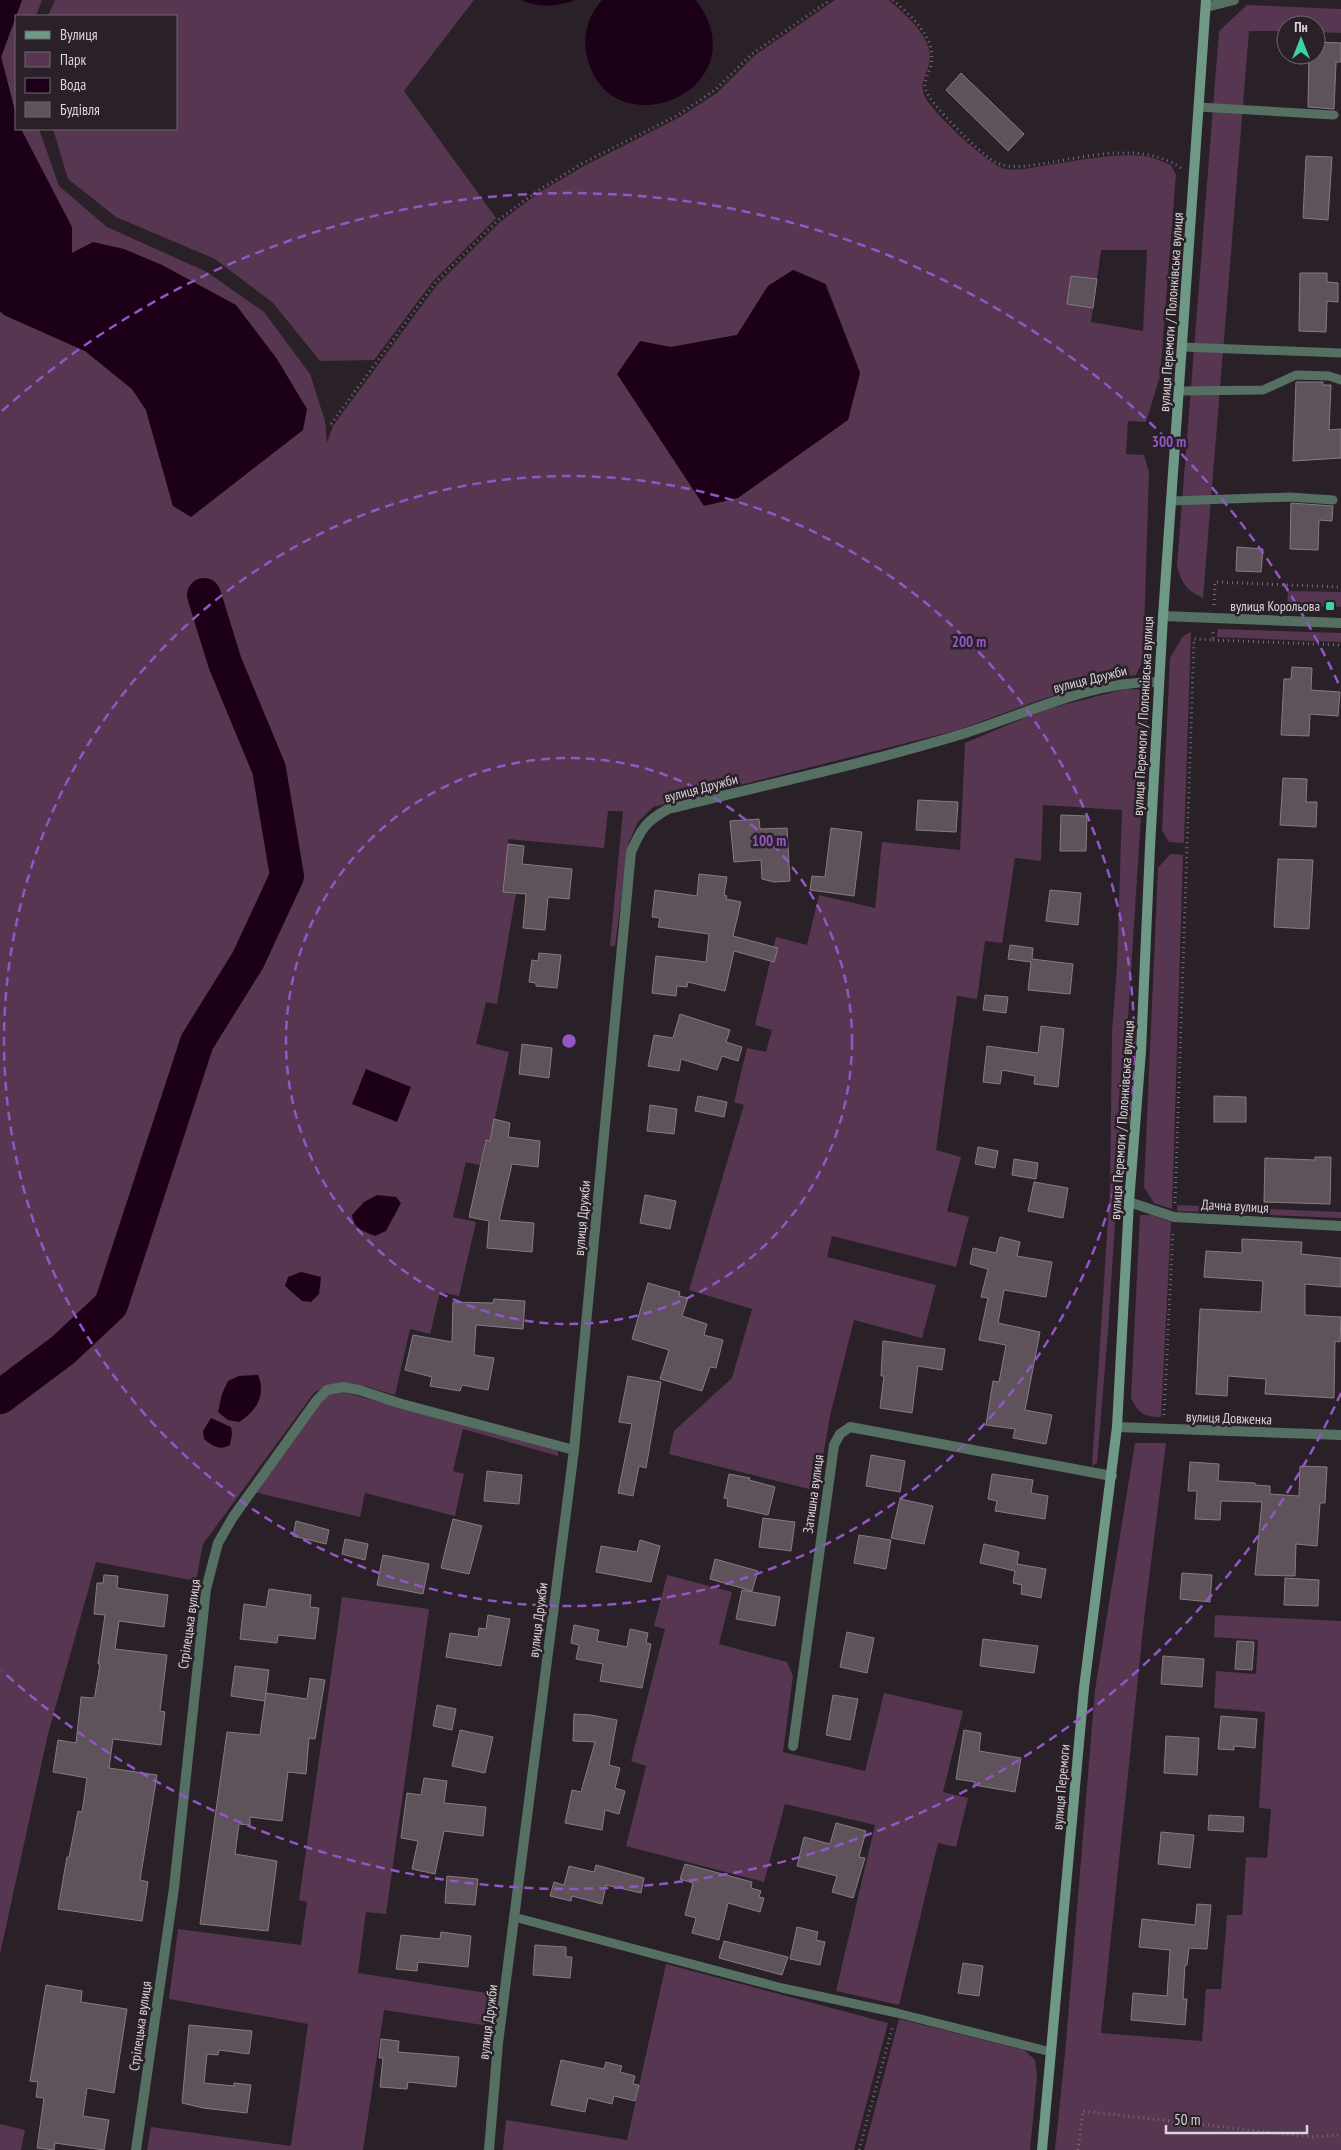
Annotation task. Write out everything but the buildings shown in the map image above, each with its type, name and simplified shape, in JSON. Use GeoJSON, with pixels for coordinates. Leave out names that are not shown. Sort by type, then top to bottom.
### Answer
{"type":"FeatureCollection","features":[{"type":"Feature","properties":{"kind":"main road","name":"вулиця Перемоги / Полонківська вулиця"},"geometry":{"type":"LineString","coordinates":[[1116,1427],[1129,1202],[1141,1051],[1163,616],[1206,4]]}},
{"type":"Feature","properties":{"kind":"main road","name":"вулиця Перемоги"},"geometry":{"type":"LineString","coordinates":[[1042,2150],[1084,1688],[1112,1476],[1116,1427]]}},
{"type":"Feature","properties":{"kind":"street"},"geometry":{"type":"LineString","coordinates":[[1206,4],[1234,0]]}},
{"type":"Feature","properties":{"kind":"street"},"geometry":{"type":"LineString","coordinates":[[1163,616],[1341,622]]}},
{"type":"Feature","properties":{"kind":"street","name":"вулиця Дружби"},"geometry":{"type":"LineString","coordinates":[[489,2150],[498,2043],[574,1450],[631,852],[640,832],[651,818],[668,809],[960,735],[1042,705],[1106,687],[1133,681],[1159,682]]}},
{"type":"Feature","properties":{"kind":"street","name":"Дачна вулиця"},"geometry":{"type":"LineString","coordinates":[[1129,1202],[1174,1217],[1341,1226]]}},
{"type":"Feature","properties":{"kind":"street","name":"Стрілецька вулиця"},"geometry":{"type":"LineString","coordinates":[[136,2150],[174,1888],[206,1589],[218,1543],[233,1517],[316,1400],[327,1390],[343,1387],[360,1390],[402,1404],[574,1450]]}},
{"type":"Feature","properties":{"kind":"street","name":"Затишна вулиця"},"geometry":{"type":"LineString","coordinates":[[792,1746],[834,1445],[840,1434],[850,1427],[1112,1476]]}},
{"type":"Feature","properties":{"kind":"street","name":"вулиця Довженка"},"geometry":{"type":"LineString","coordinates":[[1116,1427],[1341,1435]]}},
{"type":"Feature","properties":{"kind":"lane"},"geometry":{"type":"LineString","coordinates":[[1199,107],[1334,115]]}},
{"type":"Feature","properties":{"kind":"lane"},"geometry":{"type":"LineString","coordinates":[[1182,347],[1341,353]]}},
{"type":"Feature","properties":{"kind":"lane"},"geometry":{"type":"LineString","coordinates":[[1179,391],[1263,390],[1296,375],[1329,376],[1341,380]]}},
{"type":"Feature","properties":{"kind":"lane"},"geometry":{"type":"LineString","coordinates":[[1172,501],[1290,497],[1333,500]]}},
{"type":"Feature","properties":{"kind":"lane"},"geometry":{"type":"LineString","coordinates":[[514,1917],[782,1988],[897,2013],[1051,2052]]}},
{"type":"Feature","properties":{"kind":"path"},"geometry":{"type":"LineString","coordinates":[[331,424],[435,283],[498,220],[539,190],[583,163],[678,115],[715,90],[752,54],[830,0]]}},
{"type":"Feature","properties":{"kind":"path"},"geometry":{"type":"LineString","coordinates":[[893,0],[912,17],[927,39],[933,52],[931,66],[925,81],[928,97],[968,140],[993,161],[1006,166],[1020,167],[1102,155],[1144,153],[1173,162],[1194,177]]}},
{"type":"Feature","properties":{"kind":"path"},"geometry":{"type":"LineString","coordinates":[[1213,640],[1215,582],[1341,587]]}},
{"type":"Feature","properties":{"kind":"path"},"geometry":{"type":"LineString","coordinates":[[1163,1429],[1174,1217],[1194,639],[1341,645]]}},
{"type":"Feature","properties":{"kind":"path"},"geometry":{"type":"LineString","coordinates":[[859,2150],[897,2013]]}},
{"type":"Feature","properties":{"kind":"path"},"geometry":{"type":"LineString","coordinates":[[1078,2150],[1083,2111],[1311,2137],[1341,2135]]}},
{"type":"Feature","properties":{"kind":"green space"},"geometry":{"type":"Polygon","coordinates":[[[22,0],[42,0],[36,15],[16,15],[22,0]]]}},
{"type":"Feature","properties":{"kind":"green space"},"geometry":{"type":"Polygon","coordinates":[[[55,0],[474,0],[404,91],[496,218],[433,281],[374,360],[320,361],[273,303],[215,259],[116,217],[68,179],[53,130],[178,130],[178,15],[48,15],[55,0]]]}},
{"type":"Feature","properties":{"kind":"green space"},"geometry":{"type":"Polygon","coordinates":[[[835,0],[889,0],[918,28],[928,45],[930,54],[929,64],[923,84],[925,97],[938,114],[962,138],[998,166],[1006,169],[1022,169],[1095,158],[1131,155],[1150,157],[1171,165],[1176,175],[1160,376],[1146,422],[1128,421],[1126,454],[1144,455],[1149,473],[1143,661],[1136,675],[1104,680],[1040,700],[958,730],[653,807],[638,822],[629,842],[615,946],[610,946],[623,811],[608,811],[604,848],[508,839],[503,892],[516,893],[497,1004],[486,1002],[476,1044],[509,1052],[490,1141],[485,1141],[480,1165],[466,1162],[453,1217],[476,1222],[459,1296],[440,1292],[430,1334],[410,1329],[395,1395],[364,1386],[344,1383],[324,1387],[314,1393],[203,1544],[196,1581],[96,1562],[48,1734],[0,1954],[0,311],[4,315],[85,351],[132,389],[146,410],[173,506],[303,430],[72,253],[21,130],[39,130],[59,186],[107,227],[207,272],[264,312],[310,374],[325,421],[327,443],[333,426],[437,285],[500,222],[540,192],[584,166],[680,117],[717,93],[754,56],[835,0]],[[1101,250],[1097,279],[1071,276],[1067,304],[1093,308],[1091,322],[1143,331],[1147,250],[1101,250]],[[794,270],[768,286],[737,335],[671,347],[640,342],[848,420],[860,372],[826,284],[794,270]]]}},
{"type":"Feature","properties":{"kind":"green space"},"geometry":{"type":"Polygon","coordinates":[[[1247,5],[1341,9],[1341,33],[1326,32],[1326,15],[1276,15],[1276,31],[1249,31],[1203,598],[1186,586],[1177,566],[1219,31],[1247,5]]]}},
{"type":"Feature","properties":{"kind":"green space"},"geometry":{"type":"Polygon","coordinates":[[[15,19],[15,111],[1,57],[15,19]]]}},
{"type":"Feature","properties":{"kind":"green space"},"geometry":{"type":"Polygon","coordinates":[[[1288,591],[1341,592],[1341,607],[1287,605],[1288,591]]]}},
{"type":"Feature","properties":{"kind":"green space"},"geometry":{"type":"Polygon","coordinates":[[[1218,629],[1341,633],[1341,642],[1217,637],[1218,629]]]}},
{"type":"Feature","properties":{"kind":"green space"},"geometry":{"type":"Polygon","coordinates":[[[1191,632],[1184,843],[1169,842],[1162,830],[1170,658],[1183,636],[1191,632]]]}},
{"type":"Feature","properties":{"kind":"green space"},"geometry":{"type":"Polygon","coordinates":[[[1126,689],[1149,690],[1108,1332],[1097,1463],[1092,1466],[1110,1189],[1112,1033],[1117,965],[1122,810],[1043,805],[1041,861],[1015,858],[1002,943],[985,941],[977,999],[957,996],[936,1150],[961,1157],[947,1211],[969,1217],[956,1267],[832,1236],[827,1257],[936,1285],[922,1338],[854,1320],[830,1416],[817,1491],[669,1454],[674,1431],[732,1378],[752,1309],[689,1290],[744,1105],[734,1102],[747,1048],[766,1052],[772,1030],[755,1025],[776,937],[807,945],[819,895],[875,908],[882,842],[960,850],[965,743],[1043,710],[1126,689]]]}},
{"type":"Feature","properties":{"kind":"green space"},"geometry":{"type":"Polygon","coordinates":[[[1170,854],[1183,855],[1172,1209],[1154,1203],[1144,1187],[1158,868],[1170,854]]]}},
{"type":"Feature","properties":{"kind":"green space"},"geometry":{"type":"Polygon","coordinates":[[[1177,1205],[1341,1212],[1341,1218],[1177,1211],[1177,1205]]]}},
{"type":"Feature","properties":{"kind":"green space"},"geometry":{"type":"Polygon","coordinates":[[[1140,1215],[1152,1215],[1171,1222],[1161,1417],[1143,1414],[1131,1398],[1140,1215]]]}},
{"type":"Feature","properties":{"kind":"green space"},"geometry":{"type":"Polygon","coordinates":[[[343,1392],[558,1451],[558,1456],[463,1429],[453,1471],[464,1474],[455,1516],[365,1493],[360,1517],[254,1492],[320,1403],[329,1394],[343,1392]]]}},
{"type":"Feature","properties":{"kind":"green space"},"geometry":{"type":"Polygon","coordinates":[[[1135,1443],[1166,1443],[1145,1611],[1101,2033],[1202,2041],[1206,1989],[1221,1989],[1227,1915],[1242,1915],[1246,1857],[1267,1858],[1271,1809],[1259,1808],[1265,1712],[1214,1708],[1216,1671],[1256,1674],[1258,1640],[1214,1637],[1215,1615],[1341,1621],[1341,2150],[1055,2150],[1065,2054],[1095,1690],[1135,1443]]]}},
{"type":"Feature","properties":{"kind":"green space"},"geometry":{"type":"Polygon","coordinates":[[[667,1575],[732,1592],[719,1644],[787,1662],[793,1676],[783,1752],[865,1771],[884,1693],[963,1711],[943,1792],[968,1798],[956,1847],[938,1843],[899,2005],[836,1991],[875,1825],[785,1804],[764,1882],[626,1846],[646,1766],[631,1761],[665,1629],[654,1626],[667,1575]]]}},
{"type":"Feature","properties":{"kind":"green space"},"geometry":{"type":"Polygon","coordinates":[[[342,1597],[429,1609],[386,1914],[366,1912],[358,1973],[493,1994],[489,2026],[384,2010],[363,2150],[147,2150],[151,2127],[291,2146],[308,2024],[169,1999],[178,1929],[301,1945],[307,1902],[299,1900],[342,1597]]]}},
{"type":"Feature","properties":{"kind":"green space"},"geometry":{"type":"Polygon","coordinates":[[[666,1964],[888,2023],[854,2150],[503,2150],[506,2120],[627,2140],[666,1964]]]}},
{"type":"Feature","properties":{"kind":"green space"},"geometry":{"type":"Polygon","coordinates":[[[899,2019],[1024,2050],[1035,2060],[1037,2077],[1030,2150],[864,2150],[899,2019]]]}},
{"type":"Feature","properties":{"kind":"green space"},"geometry":{"type":"Polygon","coordinates":[[[0,2124],[25,2130],[21,2150],[0,2150],[0,2124]]]}},
{"type":"Feature","properties":{"kind":"water"},"geometry":{"type":"Polygon","coordinates":[[[0,0],[22,0],[1,57],[15,111],[15,130],[22,130],[72,227],[72,253],[93,242],[124,249],[162,265],[236,305],[277,359],[307,409],[303,430],[191,517],[173,506],[146,410],[132,389],[85,351],[4,315],[0,311],[0,0]]]}},
{"type":"Feature","properties":{"kind":"water"},"geometry":{"type":"Polygon","coordinates":[[[521,0],[575,0],[548,6],[521,0]]]}},
{"type":"Feature","properties":{"kind":"water"},"geometry":{"type":"Polygon","coordinates":[[[602,0],[696,0],[711,32],[710,60],[697,83],[675,98],[649,105],[623,101],[601,86],[587,57],[585,41],[587,27],[593,13],[602,0]]]}},
{"type":"Feature","properties":{"kind":"water"},"geometry":{"type":"Polygon","coordinates":[[[793,270],[825,284],[860,373],[848,420],[738,498],[704,506],[617,374],[640,341],[671,347],[737,335],[768,286],[793,270]]]}},
{"type":"Feature","properties":{"kind":"water"},"geometry":{"type":"Polygon","coordinates":[[[366,1069],[411,1087],[397,1122],[352,1104],[366,1069]]]}},
{"type":"Feature","properties":{"kind":"water"},"geometry":{"type":"Polygon","coordinates":[[[377,1195],[396,1197],[401,1203],[386,1231],[375,1236],[357,1226],[352,1215],[364,1202],[377,1195]]]}},
{"type":"Feature","properties":{"kind":"water"},"geometry":{"type":"Polygon","coordinates":[[[301,1272],[321,1277],[319,1294],[311,1302],[302,1301],[285,1286],[288,1277],[301,1272]]]}},
{"type":"Feature","properties":{"kind":"water"},"geometry":{"type":"Polygon","coordinates":[[[258,1375],[261,1389],[260,1396],[254,1408],[245,1418],[239,1422],[228,1420],[218,1412],[222,1394],[228,1381],[239,1376],[258,1375]]]}},
{"type":"Feature","properties":{"kind":"water"},"geometry":{"type":"Polygon","coordinates":[[[211,1418],[231,1427],[230,1445],[219,1448],[204,1439],[203,1431],[211,1418]]]}},
{"type":"Feature","properties":{"kind":"waterway"},"geometry":{"type":"LineString","coordinates":[[0,1397],[63,1350],[111,1305],[197,1042],[248,960],[287,876],[269,769],[225,663],[204,595]]}},
{"type":"Feature","properties":{"kind":"place","name":"вулиця Корольова"},"geometry":{"type":"Point","coordinates":[1330,606]}}]}
